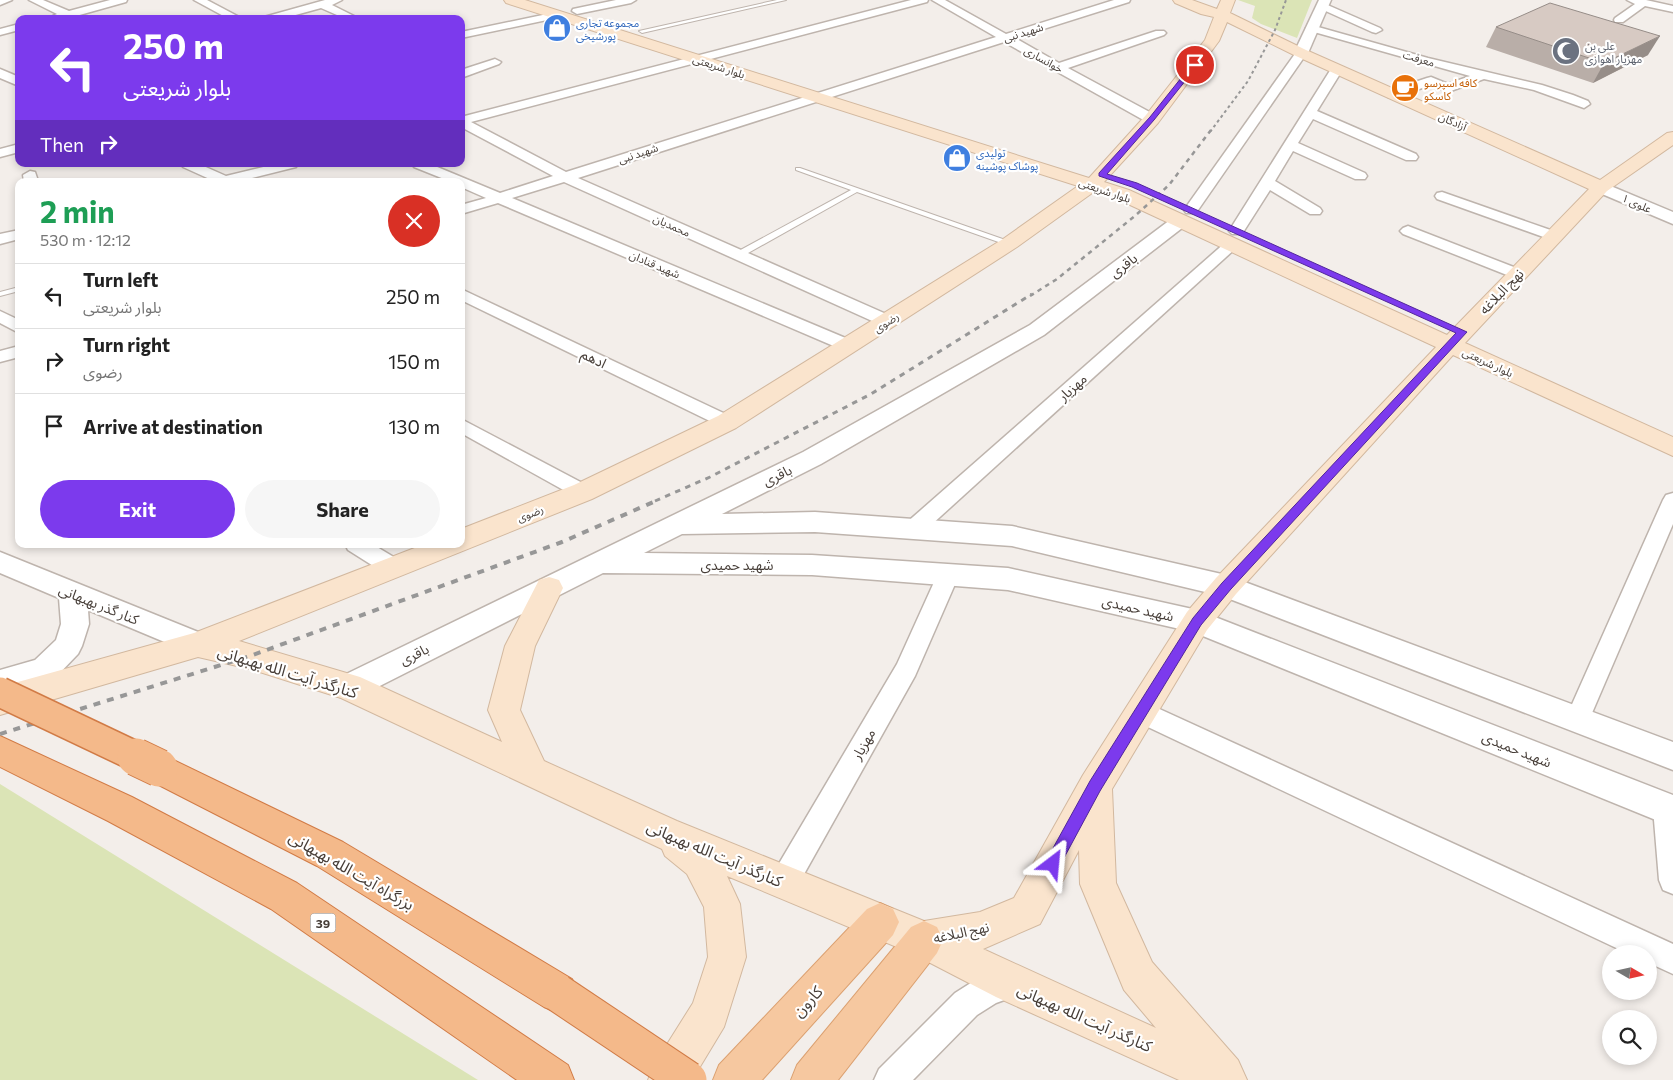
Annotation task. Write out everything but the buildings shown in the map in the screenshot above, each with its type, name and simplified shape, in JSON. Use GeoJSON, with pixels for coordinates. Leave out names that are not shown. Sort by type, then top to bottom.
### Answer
{"type":"FeatureCollection","features":[{"type":"Feature","properties":{"kind":"highway","name":"بزرگراه آیت الله بهبهانی"},"geometry":{"type":"LineString","coordinates":[[0,692],[159,768],[330,854],[558,993],[688,1080]]}},
{"type":"Feature","properties":{"kind":"highway","name":"39"},"geometry":{"type":"LineString","coordinates":[[0,751],[120,809],[284,896],[553,1080]]}},
{"type":"Feature","properties":{"kind":"main road","name":"بلوار شریعتی"},"geometry":{"type":"LineString","coordinates":[[511,0],[816,97],[1097,180]]}},
{"type":"Feature","properties":{"kind":"main road","name":"بلوار شریعتی"},"geometry":{"type":"LineString","coordinates":[[542,0],[835,92],[1097,180],[1122,194],[1186,216],[1456,338],[1673,427]]}},
{"type":"Feature","properties":{"kind":"main road"},"geometry":{"type":"LineString","coordinates":[[1180,0],[1206,11],[1226,8]]}},
{"type":"Feature","properties":{"kind":"main road"},"geometry":{"type":"LineString","coordinates":[[1201,0],[1214,6],[1226,8]]}},
{"type":"Feature","properties":{"kind":"main road","name":"آزادگان"},"geometry":{"type":"LineString","coordinates":[[1226,8],[1301,53],[1601,187]]}},
{"type":"Feature","properties":{"kind":"main road","name":"رضوی"},"geometry":{"type":"LineString","coordinates":[[465,538],[583,492],[727,422],[1010,243],[1097,180],[1152,119],[1206,51],[1217,33],[1226,8]]}},
{"type":"Feature","properties":{"kind":"main road","name":"نهج البلاغه"},"geometry":{"type":"LineString","coordinates":[[924,940],[981,931],[1027,911],[1095,786],[1197,621],[1226,586],[1456,338],[1601,187],[1673,136]]}},
{"type":"Feature","properties":{"kind":"main road","name":"بلوار شریعتی"},"geometry":{"type":"LineString","coordinates":[[1456,338],[1673,447]]}},
{"type":"Feature","properties":{"kind":"main road"},"geometry":{"type":"LineString","coordinates":[[0,700],[198,644],[443,548]]}},
{"type":"Feature","properties":{"kind":"main road"},"geometry":{"type":"LineString","coordinates":[[532,772],[504,710],[520,646],[549,588]]}},
{"type":"Feature","properties":{"kind":"main road","name":"کنارگذر آیت الله بهبهانی"},"geometry":{"type":"LineString","coordinates":[[198,644],[250,656],[349,686],[665,833],[924,940],[1010,983],[1226,1080]]}},
{"type":"Feature","properties":{"kind":"main road"},"geometry":{"type":"LineString","coordinates":[[1095,786],[1098,884],[1138,976],[1226,1080]]}},
{"type":"Feature","properties":{"kind":"main road"},"geometry":{"type":"LineString","coordinates":[[665,833],[700,862],[722,904],[727,957],[710,1013],[669,1080]]}},
{"type":"Feature","properties":{"kind":"main road","name":"کارون"},"geometry":{"type":"LineString","coordinates":[[734,1080],[880,922]]}},
{"type":"Feature","properties":{"kind":"main road"},"geometry":{"type":"LineString","coordinates":[[812,1080],[924,940]]}},
{"type":"Feature","properties":{"kind":"street"},"geometry":{"type":"LineString","coordinates":[[0,2],[7,0]]}},
{"type":"Feature","properties":{"kind":"street"},"geometry":{"type":"LineString","coordinates":[[34,0],[71,15]]}},
{"type":"Feature","properties":{"kind":"street"},"geometry":{"type":"LineString","coordinates":[[76,15],[122,0]]}},
{"type":"Feature","properties":{"kind":"street"},"geometry":{"type":"LineString","coordinates":[[199,0],[230,15]]}},
{"type":"Feature","properties":{"kind":"street"},"geometry":{"type":"LineString","coordinates":[[282,15],[337,0]]}},
{"type":"Feature","properties":{"kind":"street"},"geometry":{"type":"LineString","coordinates":[[577,11],[628,0]]}},
{"type":"Feature","properties":{"kind":"street"},"geometry":{"type":"LineString","coordinates":[[465,120],[923,0]]}},
{"type":"Feature","properties":{"kind":"street","name":"خوانساری"},"geometry":{"type":"LineString","coordinates":[[937,0],[1152,119]]}},
{"type":"Feature","properties":{"kind":"street","name":"شهید نبی"},"geometry":{"type":"LineString","coordinates":[[465,209],[1125,0]]}},
{"type":"Feature","properties":{"kind":"street"},"geometry":{"type":"LineString","coordinates":[[1619,20],[1638,1],[1673,10]]}},
{"type":"Feature","properties":{"kind":"street"},"geometry":{"type":"LineString","coordinates":[[1324,3],[1376,30]]}},
{"type":"Feature","properties":{"kind":"street","name":"باقری"},"geometry":{"type":"LineString","coordinates":[[349,686],[812,458],[1037,330],[1186,216],[1301,53],[1324,3]]}},
{"type":"Feature","properties":{"kind":"street"},"geometry":{"type":"LineString","coordinates":[[322,4],[345,15]]}},
{"type":"Feature","properties":{"kind":"street"},"geometry":{"type":"LineString","coordinates":[[465,34],[557,15]]}},
{"type":"Feature","properties":{"kind":"street"},"geometry":{"type":"LineString","coordinates":[[0,32],[15,28]]}},
{"type":"Feature","properties":{"kind":"street","name":"معرفت"},"geometry":{"type":"LineString","coordinates":[[1311,28],[1483,75],[1532,84],[1561,93],[1584,104]]}},
{"type":"Feature","properties":{"kind":"street"},"geometry":{"type":"LineString","coordinates":[[1058,67],[1160,33]]}},
{"type":"Feature","properties":{"kind":"street"},"geometry":{"type":"LineString","coordinates":[[465,73],[495,62]]}},
{"type":"Feature","properties":{"kind":"street"},"geometry":{"type":"LineString","coordinates":[[1234,238],[1337,69]]}},
{"type":"Feature","properties":{"kind":"street"},"geometry":{"type":"LineString","coordinates":[[0,73],[15,85]]}},
{"type":"Feature","properties":{"kind":"street"},"geometry":{"type":"LineString","coordinates":[[1392,94],[1431,81],[1448,88],[1483,75]]}},
{"type":"Feature","properties":{"kind":"street"},"geometry":{"type":"LineString","coordinates":[[1310,113],[1411,157]]}},
{"type":"Feature","properties":{"kind":"street","name":"محمدیان"},"geometry":{"type":"LineString","coordinates":[[465,123],[565,177],[887,321]]}},
{"type":"Feature","properties":{"kind":"street"},"geometry":{"type":"LineString","coordinates":[[1290,145],[1360,176]]}},
{"type":"Feature","properties":{"kind":"street"},"geometry":{"type":"LineString","coordinates":[[0,153],[15,149]]}},
{"type":"Feature","properties":{"kind":"street"},"geometry":{"type":"LineString","coordinates":[[194,167],[218,178]]}},
{"type":"Feature","properties":{"kind":"street"},"geometry":{"type":"LineString","coordinates":[[236,178],[279,167]]}},
{"type":"Feature","properties":{"kind":"street","name":"شهید قنادان"},"geometry":{"type":"LineString","coordinates":[[426,167],[454,178]]}},
{"type":"Feature","properties":{"kind":"street"},"geometry":{"type":"LineString","coordinates":[[1267,182],[1314,211]]}},
{"type":"Feature","properties":{"kind":"street","name":"شهید قنادان"},"geometry":{"type":"LineString","coordinates":[[465,183],[849,346]]}},
{"type":"Feature","properties":{"kind":"street","name":"علوی ۱"},"geometry":{"type":"LineString","coordinates":[[1601,187],[1673,219]]}},
{"type":"Feature","properties":{"kind":"street"},"geometry":{"type":"LineString","coordinates":[[1442,196],[1554,236]]}},
{"type":"Feature","properties":{"kind":"street"},"geometry":{"type":"LineString","coordinates":[[1408,231],[1518,274]]}},
{"type":"Feature","properties":{"kind":"street"},"geometry":{"type":"LineString","coordinates":[[0,239],[15,235]]}},
{"type":"Feature","properties":{"kind":"street","name":"مهزیار"},"geometry":{"type":"LineString","coordinates":[[912,530],[1234,238]]}},
{"type":"Feature","properties":{"kind":"street","name":"ادهم"},"geometry":{"type":"LineString","coordinates":[[465,296],[727,422]]}},
{"type":"Feature","properties":{"kind":"street"},"geometry":{"type":"LineString","coordinates":[[0,316],[15,325]]}},
{"type":"Feature","properties":{"kind":"street"},"geometry":{"type":"LineString","coordinates":[[0,357],[15,352]]}},
{"type":"Feature","properties":{"kind":"street"},"geometry":{"type":"LineString","coordinates":[[465,427],[583,492]]}},
{"type":"Feature","properties":{"kind":"street"},"geometry":{"type":"LineString","coordinates":[[1577,720],[1673,500]]}},
{"type":"Feature","properties":{"kind":"street"},"geometry":{"type":"LineString","coordinates":[[678,524],[815,522],[1012,536],[1226,586],[1673,756]]}},
{"type":"Feature","properties":{"kind":"street"},"geometry":{"type":"LineString","coordinates":[[362,548],[394,568]]}},
{"type":"Feature","properties":{"kind":"street","name":"کنار گذر بهبهانی"},"geometry":{"type":"LineString","coordinates":[[0,562],[73,594],[198,644]]}},
{"type":"Feature","properties":{"kind":"street","name":"شهید حمیدی"},"geometry":{"type":"LineString","coordinates":[[599,564],[812,565],[1008,579],[1197,621],[1670,810]]}},
{"type":"Feature","properties":{"kind":"street","name":"مهزیار"},"geometry":{"type":"LineString","coordinates":[[784,882],[907,668],[948,574]]}},
{"type":"Feature","properties":{"kind":"street"},"geometry":{"type":"LineString","coordinates":[[0,683],[44,670],[68,646],[75,624],[73,594]]}},
{"type":"Feature","properties":{"kind":"street"},"geometry":{"type":"LineString","coordinates":[[1142,712],[1673,959]]}},
{"type":"Feature","properties":{"kind":"street"},"geometry":{"type":"LineString","coordinates":[[1670,810],[1673,880]]}},
{"type":"Feature","properties":{"kind":"street"},"geometry":{"type":"LineString","coordinates":[[890,1080],[966,1004],[988,990],[1010,983]]}},
{"type":"Feature","properties":{"kind":"lane"},"geometry":{"type":"LineString","coordinates":[[642,31],[784,0]]}},
{"type":"Feature","properties":{"kind":"lane"},"geometry":{"type":"LineString","coordinates":[[798,169],[1010,243]]}},
{"type":"Feature","properties":{"kind":"lane"},"geometry":{"type":"LineString","coordinates":[[738,255],[856,190]]}},
{"type":"Feature","properties":{"kind":"lane"},"geometry":{"type":"LineString","coordinates":[[0,294],[15,290]]}},
{"type":"Feature","properties":{"kind":"green space"},"geometry":{"type":"Polygon","coordinates":[[[1238,0],[1312,0],[1297,38],[1261,24],[1252,18],[1255,6],[1238,0]]]}},
{"type":"Feature","properties":{"kind":"green space"},"geometry":{"type":"Polygon","coordinates":[[[0,784],[478,1080],[0,1080],[0,784]]]}},
{"type":"Feature","properties":{"kind":"railway"},"geometry":{"type":"LineString","coordinates":[[1210,132],[1248,81],[1275,30],[1286,0]]}},
{"type":"Feature","properties":{"kind":"railway"},"geometry":{"type":"LineString","coordinates":[[1030,296],[1057,279],[1136,215],[1169,185],[1211,130]]}},
{"type":"Feature","properties":{"kind":"railway"},"geometry":{"type":"LineString","coordinates":[[655,501],[710,477],[871,394],[1032,294]]}},
{"type":"Feature","properties":{"kind":"railway"},"geometry":{"type":"LineString","coordinates":[[0,734],[250,656],[562,542],[658,500]]}},
{"type":"Feature","properties":{"kind":"place","name":"مجموعه تجاری پورشیخی"},"geometry":{"type":"Point","coordinates":[557,28]}},
{"type":"Feature","properties":{"kind":"place","name":"علی بن مهزیار اهوازی"},"geometry":{"type":"Point","coordinates":[1566,51]}},
{"type":"Feature","properties":{"kind":"place","name":"کافه اسپرسو کاسکو"},"geometry":{"type":"Point","coordinates":[1405,88]}},
{"type":"Feature","properties":{"kind":"place","name":"تولیدی پوشاک پوشینه"},"geometry":{"type":"Point","coordinates":[957,158]}},
{"type":"Feature","properties":{"kind":"route"},"geometry":{"type":"LineString","coordinates":[[1053,864],[1095,786],[1197,621],[1226,586],[1462,332],[1135,185],[1102,175],[1152,119],[1195,65]]}}]}
